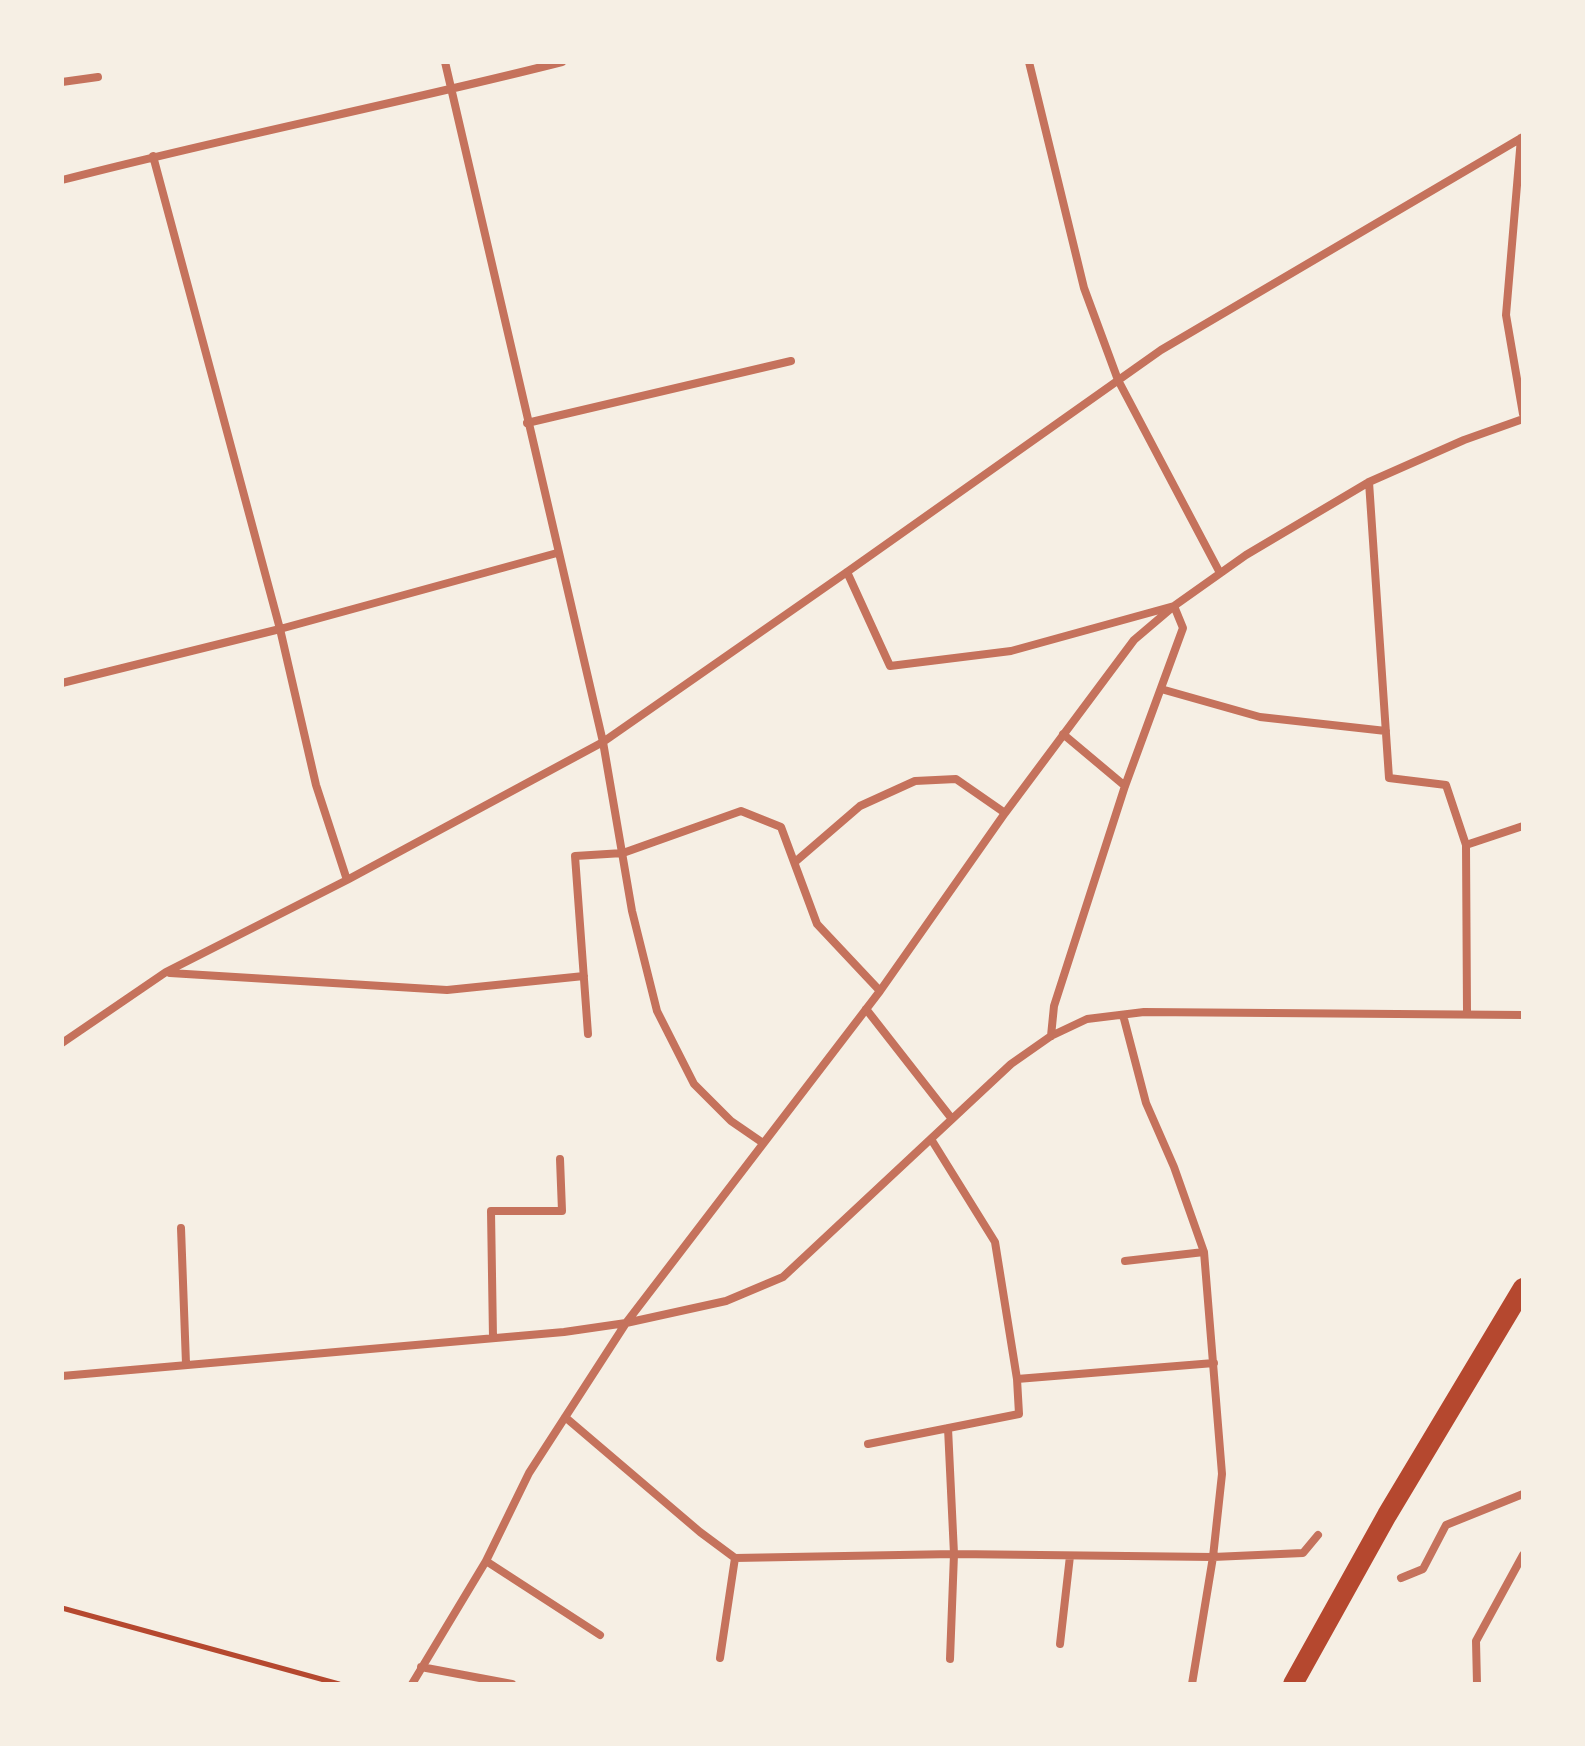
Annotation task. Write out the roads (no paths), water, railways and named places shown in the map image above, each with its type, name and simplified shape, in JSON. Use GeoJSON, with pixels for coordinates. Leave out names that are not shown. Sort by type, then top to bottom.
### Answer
{"type":"FeatureCollection","features":[{"type":"Feature","properties":{"kind":"main road"},"geometry":{"type":"LineString","coordinates":[[1293,1684],[1387,1515],[1523,1288]]}},
{"type":"Feature","properties":{"kind":"street"},"geometry":{"type":"LineString","coordinates":[[445,62],[603,742],[632,911],[657,1011],[694,1084],[731,1121],[763,1143]]}},
{"type":"Feature","properties":{"kind":"street"},"geometry":{"type":"LineString","coordinates":[[62,180],[153,156],[562,62]]}},
{"type":"Feature","properties":{"kind":"street"},"geometry":{"type":"LineString","coordinates":[[1029,62],[1084,288],[1118,380],[1220,573]]}},
{"type":"Feature","properties":{"kind":"street"},"geometry":{"type":"LineString","coordinates":[[62,82],[98,77]]}},
{"type":"Feature","properties":{"kind":"street"},"geometry":{"type":"LineString","coordinates":[[64,1039],[166,972],[347,880],[603,742],[1118,380],[1200,326],[1522,137]]}},
{"type":"Feature","properties":{"kind":"street"},"geometry":{"type":"LineString","coordinates":[[412,1684],[486,1561],[529,1473],[626,1323],[880,991],[1005,813],[1134,640],[1174,606],[1246,555],[1369,482],[1523,416],[1506,315],[1522,137]]}},
{"type":"Feature","properties":{"kind":"street"},"geometry":{"type":"LineString","coordinates":[[153,156],[280,629],[316,785],[347,880]]}},
{"type":"Feature","properties":{"kind":"street"},"geometry":{"type":"LineString","coordinates":[[527,423],[791,361]]}},
{"type":"Feature","properties":{"kind":"street"},"geometry":{"type":"LineString","coordinates":[[1369,482],[1389,778],[1446,785],[1466,845],[1467,1013]]}},
{"type":"Feature","properties":{"kind":"street"},"geometry":{"type":"LineString","coordinates":[[62,683],[280,629],[557,553]]}},
{"type":"Feature","properties":{"kind":"street"},"geometry":{"type":"LineString","coordinates":[[847,572],[890,666],[1011,651],[1174,606]]}},
{"type":"Feature","properties":{"kind":"street"},"geometry":{"type":"LineString","coordinates":[[1051,1036],[1054,1006],[1125,786],[1183,628],[1174,606]]}},
{"type":"Feature","properties":{"kind":"street"},"geometry":{"type":"LineString","coordinates":[[1161,689],[1260,717],[1386,731]]}},
{"type":"Feature","properties":{"kind":"street"},"geometry":{"type":"LineString","coordinates":[[1063,734],[1125,786]]}},
{"type":"Feature","properties":{"kind":"street"},"geometry":{"type":"LineString","coordinates":[[795,862],[860,806],[915,781],[956,779],[1005,813]]}},
{"type":"Feature","properties":{"kind":"street"},"geometry":{"type":"LineString","coordinates":[[588,1034],[575,856],[623,853],[741,811],[781,827],[817,924],[880,991]]}},
{"type":"Feature","properties":{"kind":"street"},"geometry":{"type":"LineString","coordinates":[[1466,845],[1523,826]]}},
{"type":"Feature","properties":{"kind":"street"},"geometry":{"type":"LineString","coordinates":[[166,972],[447,990],[584,976]]}},
{"type":"Feature","properties":{"kind":"street"},"geometry":{"type":"LineString","coordinates":[[866,1009],[952,1119]]}},
{"type":"Feature","properties":{"kind":"street"},"geometry":{"type":"LineString","coordinates":[[62,1376],[564,1332],[626,1323],[726,1301],[783,1277],[1011,1064],[1051,1036],[1087,1019],[1144,1012],[1523,1015]]}},
{"type":"Feature","properties":{"kind":"street"},"geometry":{"type":"LineString","coordinates":[[1123,1015],[1146,1103],[1174,1167],[1204,1252],[1222,1474],[1213,1557],[1192,1684]]}},
{"type":"Feature","properties":{"kind":"street"},"geometry":{"type":"LineString","coordinates":[[868,1444],[1019,1414],[1017,1379],[995,1242],[931,1139]]}},
{"type":"Feature","properties":{"kind":"street"},"geometry":{"type":"LineString","coordinates":[[493,1338],[491,1211],[562,1211],[560,1159]]}},
{"type":"Feature","properties":{"kind":"street"},"geometry":{"type":"LineString","coordinates":[[181,1228],[186,1364]]}},
{"type":"Feature","properties":{"kind":"street"},"geometry":{"type":"LineString","coordinates":[[1125,1261],[1204,1252]]}},
{"type":"Feature","properties":{"kind":"street"},"geometry":{"type":"LineString","coordinates":[[1017,1379],[1214,1363]]}},
{"type":"Feature","properties":{"kind":"street"},"geometry":{"type":"LineString","coordinates":[[565,1417],[735,1558],[954,1554],[1213,1557],[1303,1553],[1318,1535]]}},
{"type":"Feature","properties":{"kind":"street"},"geometry":{"type":"LineString","coordinates":[[948,1428],[954,1554],[950,1659]]}},
{"type":"Feature","properties":{"kind":"street"},"geometry":{"type":"LineString","coordinates":[[1401,1578],[1423,1569],[1446,1525],[1523,1494]]}},
{"type":"Feature","properties":{"kind":"street"},"geometry":{"type":"LineString","coordinates":[[1477,1684],[1476,1641],[1523,1555]]}},
{"type":"Feature","properties":{"kind":"street"},"geometry":{"type":"LineString","coordinates":[[1060,1644],[1070,1556]]}},
{"type":"Feature","properties":{"kind":"street"},"geometry":{"type":"LineString","coordinates":[[720,1658],[735,1558]]}},
{"type":"Feature","properties":{"kind":"street"},"geometry":{"type":"LineString","coordinates":[[486,1561],[600,1635]]}},
{"type":"Feature","properties":{"kind":"street"},"geometry":{"type":"LineString","coordinates":[[421,1667],[512,1684]]}}]}
